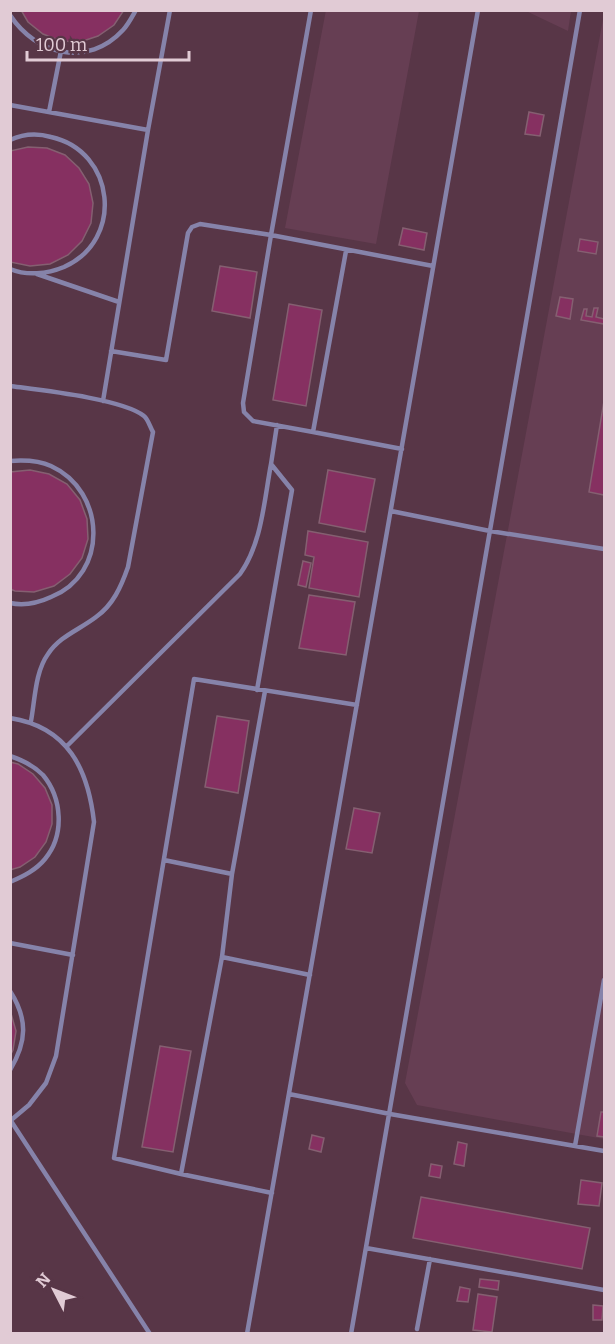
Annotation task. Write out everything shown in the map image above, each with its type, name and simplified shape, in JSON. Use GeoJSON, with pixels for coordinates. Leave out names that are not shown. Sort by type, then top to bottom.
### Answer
{"type":"FeatureCollection","features":[{"type":"Feature","properties":{"kind":"lane"},"geometry":{"type":"LineString","coordinates":[[10,15],[19,29],[34,42],[52,50],[71,53],[91,50],[109,42],[124,30],[136,10]]}},
{"type":"Feature","properties":{"kind":"lane"},"geometry":{"type":"LineString","coordinates":[[103,401],[170,10]]}},
{"type":"Feature","properties":{"kind":"lane"},"geometry":{"type":"LineString","coordinates":[[311,10],[271,235],[243,404],[244,412],[253,421],[402,449]]}},
{"type":"Feature","properties":{"kind":"lane"},"geometry":{"type":"LineString","coordinates":[[247,1334],[478,10]]}},
{"type":"Feature","properties":{"kind":"lane"},"geometry":{"type":"LineString","coordinates":[[351,1334],[580,10]]}},
{"type":"Feature","properties":{"kind":"lane"},"geometry":{"type":"LineString","coordinates":[[49,112],[61,51]]}},
{"type":"Feature","properties":{"kind":"lane"},"geometry":{"type":"LineString","coordinates":[[10,105],[148,130]]}},
{"type":"Feature","properties":{"kind":"lane"},"geometry":{"type":"LineString","coordinates":[[10,140],[19,136],[41,134],[62,139],[81,151],[96,168],[104,189],[105,211],[99,232],[87,251],[72,263],[54,271],[35,274]]}},
{"type":"Feature","properties":{"kind":"lane"},"geometry":{"type":"LineString","coordinates":[[111,351],[166,360],[188,233],[200,224],[434,266]]}},
{"type":"Feature","properties":{"kind":"lane"},"geometry":{"type":"LineString","coordinates":[[313,432],[346,251]]}},
{"type":"Feature","properties":{"kind":"lane"},"geometry":{"type":"LineString","coordinates":[[10,269],[35,274],[119,302]]}},
{"type":"Feature","properties":{"kind":"lane"},"geometry":{"type":"LineString","coordinates":[[10,386],[103,401],[132,409],[145,417],[153,432],[128,567],[121,586],[109,605],[96,617],[58,641],[46,656],[40,671],[31,721]]}},
{"type":"Feature","properties":{"kind":"lane"},"geometry":{"type":"LineString","coordinates":[[67,746],[232,582],[248,563],[256,544],[277,425]]}},
{"type":"Feature","properties":{"kind":"lane"},"geometry":{"type":"LineString","coordinates":[[10,462],[28,460],[50,465],[70,477],[89,505],[93,516],[94,538],[89,560],[77,580],[60,594],[39,603],[10,603]]}},
{"type":"Feature","properties":{"kind":"lane"},"geometry":{"type":"LineString","coordinates":[[257,690],[292,490],[271,464]]}},
{"type":"Feature","properties":{"kind":"lane"},"geometry":{"type":"LineString","coordinates":[[391,511],[490,531],[604,549]]}},
{"type":"Feature","properties":{"kind":"lane"},"geometry":{"type":"LineString","coordinates":[[272,1193],[114,1158],[194,680],[357,705]]}},
{"type":"Feature","properties":{"kind":"lane"},"geometry":{"type":"LineString","coordinates":[[181,1174],[222,957],[232,874],[265,691]]}},
{"type":"Feature","properties":{"kind":"lane"},"geometry":{"type":"LineString","coordinates":[[11,719],[31,721],[67,746],[81,768],[91,795],[94,822],[56,1056],[46,1083],[29,1105],[11,1121],[150,1334]]}},
{"type":"Feature","properties":{"kind":"lane"},"geometry":{"type":"LineString","coordinates":[[10,756],[24,761],[42,775],[54,794],[59,815],[56,838],[46,858],[30,873],[10,882]]}},
{"type":"Feature","properties":{"kind":"lane"},"geometry":{"type":"LineString","coordinates":[[164,860],[232,874]]}},
{"type":"Feature","properties":{"kind":"lane"},"geometry":{"type":"LineString","coordinates":[[10,943],[73,955]]}},
{"type":"Feature","properties":{"kind":"lane"},"geometry":{"type":"LineString","coordinates":[[222,957],[310,975]]}},
{"type":"Feature","properties":{"kind":"lane"},"geometry":{"type":"LineString","coordinates":[[575,1146],[604,980]]}},
{"type":"Feature","properties":{"kind":"lane"},"geometry":{"type":"LineString","coordinates":[[10,991],[19,1005],[24,1026],[21,1049],[10,1070]]}},
{"type":"Feature","properties":{"kind":"lane"},"geometry":{"type":"LineString","coordinates":[[289,1094],[604,1151]]}},
{"type":"Feature","properties":{"kind":"lane"},"geometry":{"type":"LineString","coordinates":[[366,1248],[604,1290]]}},
{"type":"Feature","properties":{"kind":"lane"},"geometry":{"type":"LineString","coordinates":[[417,1329],[430,1259]]}},
{"type":"Feature","properties":{"kind":"shaded area"},"geometry":{"type":"Polygon","coordinates":[[[326,10],[419,11],[376,244],[285,228],[326,10]]]}},
{"type":"Feature","properties":{"kind":"shaded area"},"geometry":{"type":"Polygon","coordinates":[[[526,11],[571,11],[568,31],[526,11]]]}},
{"type":"Feature","properties":{"kind":"shaded area"},"geometry":{"type":"Polygon","coordinates":[[[604,14],[604,1139],[417,1105],[405,1083],[604,14]]]}},
{"type":"Feature","properties":{"kind":"building"},"geometry":{"type":"Polygon","coordinates":[[[21,10],[124,10],[114,25],[98,36],[80,42],[61,41],[43,34],[28,22],[21,10]]]}},
{"type":"Feature","properties":{"kind":"building"},"geometry":{"type":"Polygon","coordinates":[[[529,112],[544,115],[540,136],[525,134],[529,112]]]}},
{"type":"Feature","properties":{"kind":"building"},"geometry":{"type":"Polygon","coordinates":[[[28,147],[47,148],[65,155],[79,168],[89,184],[93,203],[91,223],[82,241],[68,255],[50,264],[30,266],[10,262],[10,151],[28,147]]]}},
{"type":"Feature","properties":{"kind":"building"},"geometry":{"type":"Polygon","coordinates":[[[403,228],[427,233],[424,250],[399,245],[403,228]]]}},
{"type":"Feature","properties":{"kind":"building"},"geometry":{"type":"Polygon","coordinates":[[[580,239],[598,242],[596,254],[578,251],[580,239]]]}},
{"type":"Feature","properties":{"kind":"building"},"geometry":{"type":"Polygon","coordinates":[[[220,266],[257,272],[250,318],[212,311],[220,266]]]}},
{"type":"Feature","properties":{"kind":"building"},"geometry":{"type":"Polygon","coordinates":[[[560,297],[573,299],[570,319],[556,316],[560,297]]]}},
{"type":"Feature","properties":{"kind":"building"},"geometry":{"type":"Polygon","coordinates":[[[289,304],[322,310],[306,406],[273,400],[289,304]]]}},
{"type":"Feature","properties":{"kind":"building"},"geometry":{"type":"Polygon","coordinates":[[[594,308],[598,308],[596,317],[604,319],[604,324],[581,320],[584,309],[587,309],[586,316],[592,317],[594,308]]]}},
{"type":"Feature","properties":{"kind":"building"},"geometry":{"type":"Polygon","coordinates":[[[604,401],[604,495],[589,492],[604,401]]]}},
{"type":"Feature","properties":{"kind":"building"},"geometry":{"type":"Polygon","coordinates":[[[30,470],[49,474],[67,484],[80,500],[87,519],[88,539],[82,558],[70,574],[54,586],[34,592],[10,589],[10,472],[30,470]]]}},
{"type":"Feature","properties":{"kind":"building"},"geometry":{"type":"Polygon","coordinates":[[[328,470],[375,479],[365,532],[319,523],[328,470]]]}},
{"type":"Feature","properties":{"kind":"building"},"geometry":{"type":"Polygon","coordinates":[[[308,531],[368,542],[359,597],[309,588],[314,557],[305,555],[308,531]]]}},
{"type":"Feature","properties":{"kind":"building"},"geometry":{"type":"Polygon","coordinates":[[[303,561],[311,563],[306,587],[298,585],[303,561]]]}},
{"type":"Feature","properties":{"kind":"building"},"geometry":{"type":"Polygon","coordinates":[[[309,595],[355,602],[346,655],[299,648],[309,595]]]}},
{"type":"Feature","properties":{"kind":"building"},"geometry":{"type":"Polygon","coordinates":[[[217,716],[249,721],[238,793],[205,787],[217,716]]]}},
{"type":"Feature","properties":{"kind":"building"},"geometry":{"type":"Polygon","coordinates":[[[10,762],[18,764],[33,774],[45,788],[52,805],[52,824],[46,842],[35,857],[20,867],[10,870],[10,762]]]}},
{"type":"Feature","properties":{"kind":"building"},"geometry":{"type":"Polygon","coordinates":[[[354,808],[380,813],[372,853],[346,849],[354,808]]]}},
{"type":"Feature","properties":{"kind":"building"},"geometry":{"type":"Polygon","coordinates":[[[10,1010],[16,1031],[10,1056],[10,1010]]]}},
{"type":"Feature","properties":{"kind":"building"},"geometry":{"type":"Polygon","coordinates":[[[160,1046],[191,1051],[173,1152],[142,1147],[160,1046]]]}},
{"type":"Feature","properties":{"kind":"building"},"geometry":{"type":"Polygon","coordinates":[[[601,1112],[604,1112],[604,1137],[597,1136],[601,1112]]]}},
{"type":"Feature","properties":{"kind":"building"},"geometry":{"type":"Polygon","coordinates":[[[312,1135],[324,1138],[321,1152],[309,1149],[312,1135]]]}},
{"type":"Feature","properties":{"kind":"building"},"geometry":{"type":"Polygon","coordinates":[[[458,1142],[467,1144],[464,1166],[454,1164],[458,1142]]]}},
{"type":"Feature","properties":{"kind":"building"},"geometry":{"type":"Polygon","coordinates":[[[431,1164],[442,1166],[440,1178],[429,1176],[431,1164]]]}},
{"type":"Feature","properties":{"kind":"building"},"geometry":{"type":"Polygon","coordinates":[[[581,1180],[602,1183],[599,1206],[578,1204],[581,1180]]]}},
{"type":"Feature","properties":{"kind":"building"},"geometry":{"type":"Polygon","coordinates":[[[421,1197],[590,1228],[582,1269],[413,1238],[421,1197]]]}},
{"type":"Feature","properties":{"kind":"building"},"geometry":{"type":"Polygon","coordinates":[[[480,1279],[499,1281],[498,1290],[479,1287],[480,1279]]]}},
{"type":"Feature","properties":{"kind":"building"},"geometry":{"type":"Polygon","coordinates":[[[460,1287],[470,1289],[468,1302],[457,1301],[460,1287]]]}},
{"type":"Feature","properties":{"kind":"building"},"geometry":{"type":"Polygon","coordinates":[[[478,1294],[497,1297],[492,1332],[473,1330],[478,1294]]]}},
{"type":"Feature","properties":{"kind":"building"},"geometry":{"type":"Polygon","coordinates":[[[593,1305],[603,1306],[602,1320],[593,1320],[593,1305]]]}}]}
